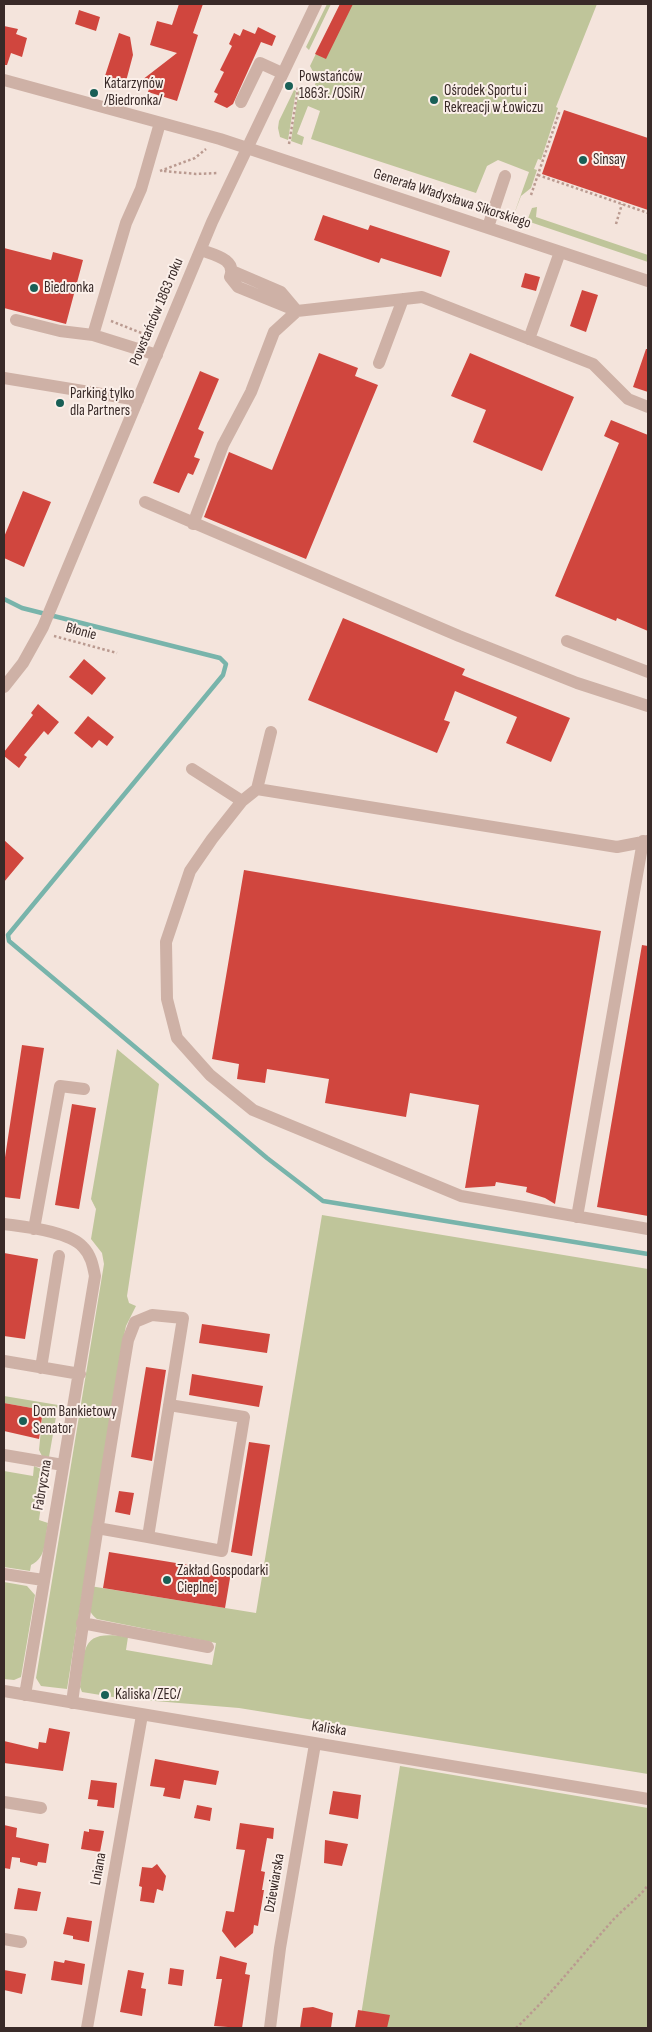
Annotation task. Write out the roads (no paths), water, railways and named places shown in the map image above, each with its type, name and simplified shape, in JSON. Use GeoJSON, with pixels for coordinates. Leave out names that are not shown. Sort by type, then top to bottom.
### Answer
{"type":"FeatureCollection","features":[{"type":"Feature","properties":{"kind":"street","name":"Powstańców 1863 roku"},"geometry":{"type":"LineString","coordinates":[[4,687],[23,663],[42,630],[246,147],[316,4]]}},
{"type":"Feature","properties":{"kind":"street"},"geometry":{"type":"LineString","coordinates":[[241,102],[260,63],[282,73]]}},
{"type":"Feature","properties":{"kind":"street","name":"Generała Władysława Sikorskiego"},"geometry":{"type":"LineString","coordinates":[[4,80],[246,147],[648,281]]}},
{"type":"Feature","properties":{"kind":"street"},"geometry":{"type":"LineString","coordinates":[[93,335],[126,223],[147,171],[160,123]]}},
{"type":"Feature","properties":{"kind":"street"},"geometry":{"type":"LineString","coordinates":[[488,228],[505,176]]}},
{"type":"Feature","properties":{"kind":"street"},"geometry":{"type":"LineString","coordinates":[[201,250],[226,260],[231,264],[232,271],[230,277],[238,287],[297,311],[422,297],[593,364],[628,398],[648,407]]}},
{"type":"Feature","properties":{"kind":"street"},"geometry":{"type":"LineString","coordinates":[[528,339],[560,252]]}},
{"type":"Feature","properties":{"kind":"street"},"geometry":{"type":"LineString","coordinates":[[378,362],[403,299]]}},
{"type":"Feature","properties":{"kind":"street"},"geometry":{"type":"LineString","coordinates":[[193,524],[223,446],[251,392],[274,332],[297,311]]}},
{"type":"Feature","properties":{"kind":"street"},"geometry":{"type":"LineString","coordinates":[[16,320],[60,331],[93,335],[157,356]]}},
{"type":"Feature","properties":{"kind":"street"},"geometry":{"type":"LineString","coordinates":[[5,378],[138,400]]}},
{"type":"Feature","properties":{"kind":"street"},"geometry":{"type":"LineString","coordinates":[[145,502],[477,643],[577,683],[648,706]]}},
{"type":"Feature","properties":{"kind":"street"},"geometry":{"type":"LineString","coordinates":[[567,642],[648,672]]}},
{"type":"Feature","properties":{"kind":"street"},"geometry":{"type":"LineString","coordinates":[[271,732],[257,789],[242,801],[190,871],[166,942],[167,999],[178,1038],[210,1074],[253,1110],[461,1196],[648,1229]]}},
{"type":"Feature","properties":{"kind":"street"},"geometry":{"type":"LineString","coordinates":[[192,769],[242,801]]}},
{"type":"Feature","properties":{"kind":"street"},"geometry":{"type":"LineString","coordinates":[[257,789],[617,847],[645,841],[577,1217]]}},
{"type":"Feature","properties":{"kind":"street"},"geometry":{"type":"LineString","coordinates":[[34,1229],[60,1086],[84,1089]]}},
{"type":"Feature","properties":{"kind":"street","name":"Fabryczna"},"geometry":{"type":"LineString","coordinates":[[4,1224],[72,1238],[83,1247],[92,1261],[95,1276],[25,1695]]}},
{"type":"Feature","properties":{"kind":"street"},"geometry":{"type":"LineString","coordinates":[[41,1368],[59,1256]]}},
{"type":"Feature","properties":{"kind":"street"},"geometry":{"type":"LineString","coordinates":[[72,1703],[82,1624],[128,1340],[135,1322],[152,1314],[183,1318],[148,1537]]}},
{"type":"Feature","properties":{"kind":"street"},"geometry":{"type":"LineString","coordinates":[[4,1361],[80,1374]]}},
{"type":"Feature","properties":{"kind":"street"},"geometry":{"type":"LineString","coordinates":[[97,1528],[222,1551],[244,1417],[169,1405]]}},
{"type":"Feature","properties":{"kind":"street"},"geometry":{"type":"LineString","coordinates":[[4,1455],[63,1465]]}},
{"type":"Feature","properties":{"kind":"street"},"geometry":{"type":"LineString","coordinates":[[4,1574],[44,1580]]}},
{"type":"Feature","properties":{"kind":"street"},"geometry":{"type":"LineString","coordinates":[[82,1624],[208,1647]]}},
{"type":"Feature","properties":{"kind":"street","name":"Kaliska"},"geometry":{"type":"LineString","coordinates":[[4,1691],[648,1799]]}},
{"type":"Feature","properties":{"kind":"street","name":"Lniana"},"geometry":{"type":"LineString","coordinates":[[87,2028],[142,1715]]}},
{"type":"Feature","properties":{"kind":"street","name":"Dziewiarska"},"geometry":{"type":"LineString","coordinates":[[270,2028],[280,1948],[315,1744]]}},
{"type":"Feature","properties":{"kind":"street"},"geometry":{"type":"LineString","coordinates":[[4,1802],[41,1808]]}},
{"type":"Feature","properties":{"kind":"street"},"geometry":{"type":"LineString","coordinates":[[4,1939],[22,1942]]}},
{"type":"Feature","properties":{"kind":"waterway"},"geometry":{"type":"LineString","coordinates":[[4,599],[22,608],[220,658],[226,664],[223,675],[8,935],[9,941],[267,1158],[323,1201],[648,1254]]}},
{"type":"Feature","properties":{"kind":"place","name":"Powstańców 1863r. /OSiR/"},"geometry":{"type":"Point","coordinates":[289,86]}},
{"type":"Feature","properties":{"kind":"place","name":"Katarzynów /Biedronka/"},"geometry":{"type":"Point","coordinates":[94,93]}},
{"type":"Feature","properties":{"kind":"place","name":"Ośrodek Sportu i Rekreacji w Łowiczu"},"geometry":{"type":"Point","coordinates":[434,100]}},
{"type":"Feature","properties":{"kind":"place","name":"Sinsay"},"geometry":{"type":"Point","coordinates":[583,160]}},
{"type":"Feature","properties":{"kind":"place","name":"Biedronka"},"geometry":{"type":"Point","coordinates":[34,288]}},
{"type":"Feature","properties":{"kind":"place","name":"Parking tylko dla Partners"},"geometry":{"type":"Point","coordinates":[60,403]}},
{"type":"Feature","properties":{"kind":"place","name":"Dom Bankietowy Senator"},"geometry":{"type":"Point","coordinates":[23,1421]}},
{"type":"Feature","properties":{"kind":"place","name":"Zakład Gospodarki Cieplnej"},"geometry":{"type":"Point","coordinates":[167,1580]}},
{"type":"Feature","properties":{"kind":"place","name":"Kaliska /ZEC/"},"geometry":{"type":"Point","coordinates":[105,1695]}}]}
